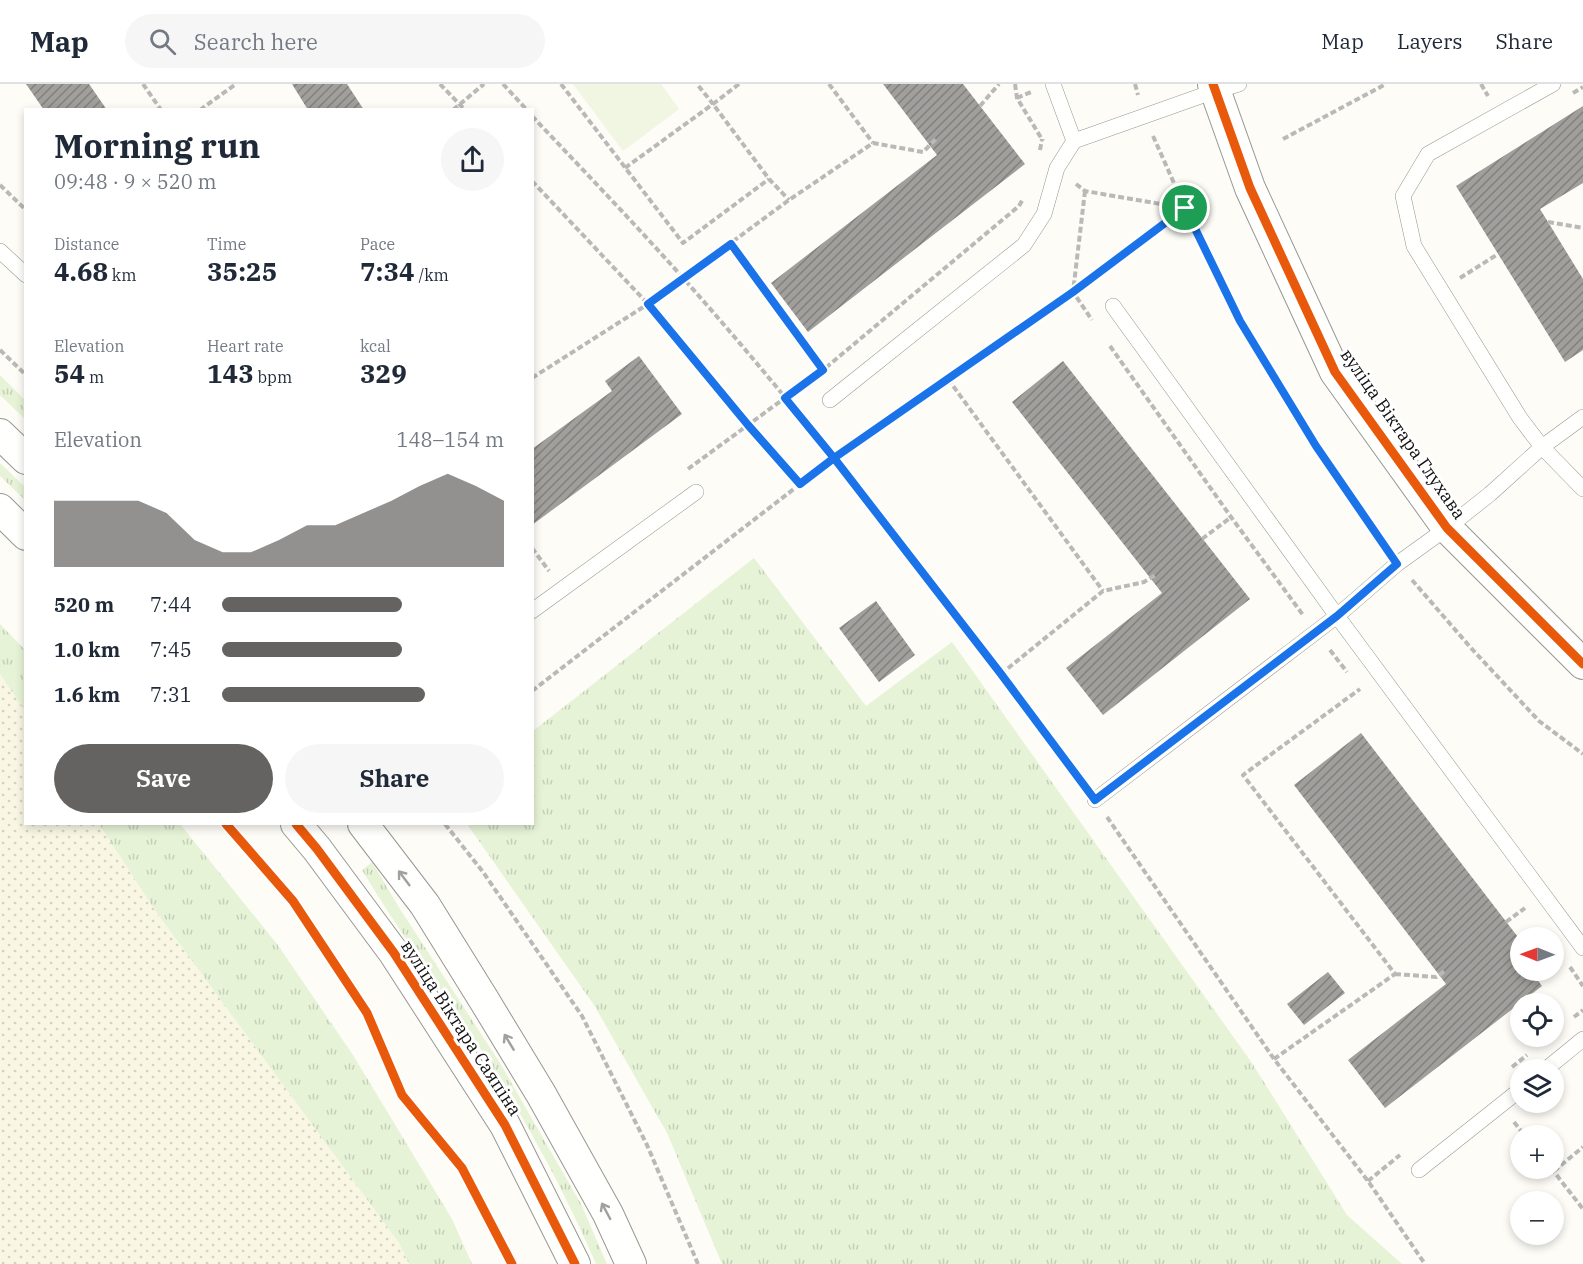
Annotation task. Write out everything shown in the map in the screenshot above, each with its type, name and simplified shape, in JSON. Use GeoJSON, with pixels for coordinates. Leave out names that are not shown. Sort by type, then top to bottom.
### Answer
{"type":"FeatureCollection","features":[{"type":"Feature","properties":{"kind":"street","name":"вуліца Віктара Глухава"},"geometry":{"type":"LineString","coordinates":[[1222,86],[1250,188],[1335,372],[1447,528],[1583,664]]}},
{"type":"Feature","properties":{"kind":"street"},"geometry":{"type":"LineString","coordinates":[[0,434],[24,457]]}},
{"type":"Feature","properties":{"kind":"street"},"geometry":{"type":"LineString","coordinates":[[0,509],[24,533]]}},
{"type":"Feature","properties":{"kind":"street","name":"вуліца Віктара Саяпіна"},"geometry":{"type":"LineString","coordinates":[[297,825],[394,953],[505,1125],[575,1264]]}},
{"type":"Feature","properties":{"kind":"street","name":"вуліца Віктара Саяпіна"},"geometry":{"type":"LineString","coordinates":[[364,825],[425,905],[490,1010],[541,1094],[608,1214],[631,1264]]}},
{"type":"Feature","properties":{"kind":"lane"},"geometry":{"type":"LineString","coordinates":[[1053,84],[1074,141]]}},
{"type":"Feature","properties":{"kind":"lane"},"geometry":{"type":"LineString","coordinates":[[1553,84],[1428,154],[1403,196],[1414,246],[1520,418],[1542,447],[1583,489]]}},
{"type":"Feature","properties":{"kind":"lane"},"geometry":{"type":"LineString","coordinates":[[830,400],[1024,245],[1044,214],[1057,168],[1074,141],[1222,86]]}},
{"type":"Feature","properties":{"kind":"lane"},"geometry":{"type":"LineString","coordinates":[[0,250],[24,273]]}},
{"type":"Feature","properties":{"kind":"lane"},"geometry":{"type":"LineString","coordinates":[[1113,306],[1337,616],[1583,948]]}},
{"type":"Feature","properties":{"kind":"lane"},"geometry":{"type":"LineString","coordinates":[[1095,800],[1337,616],[1397,564],[1447,528],[1490,494],[1542,447],[1583,417]]}},
{"type":"Feature","properties":{"kind":"lane"},"geometry":{"type":"LineString","coordinates":[[534,610],[696,492]]}},
{"type":"Feature","properties":{"kind":"lane"},"geometry":{"type":"LineString","coordinates":[[1558,1059],[1583,1039]]}},
{"type":"Feature","properties":{"kind":"lane"},"geometry":{"type":"LineString","coordinates":[[1419,1170],[1510,1098]]}},
{"type":"Feature","properties":{"kind":"path"},"geometry":{"type":"LineString","coordinates":[[143,84],[160,108]]}},
{"type":"Feature","properties":{"kind":"path"},"geometry":{"type":"LineString","coordinates":[[203,108],[236,84]]}},
{"type":"Feature","properties":{"kind":"path"},"geometry":{"type":"LineString","coordinates":[[440,84],[463,108]]}},
{"type":"Feature","properties":{"kind":"path"},"geometry":{"type":"LineString","coordinates":[[456,108],[484,84]]}},
{"type":"Feature","properties":{"kind":"path"},"geometry":{"type":"LineString","coordinates":[[503,84],[524,108]]}},
{"type":"Feature","properties":{"kind":"path"},"geometry":{"type":"LineString","coordinates":[[561,84],[683,243],[769,179]]}},
{"type":"Feature","properties":{"kind":"path"},"geometry":{"type":"LineString","coordinates":[[697,84],[769,179],[789,200]]}},
{"type":"Feature","properties":{"kind":"path"},"geometry":{"type":"LineString","coordinates":[[625,168],[739,84]]}},
{"type":"Feature","properties":{"kind":"path"},"geometry":{"type":"LineString","coordinates":[[830,84],[873,143],[923,152],[938,138]]}},
{"type":"Feature","properties":{"kind":"path"},"geometry":{"type":"LineString","coordinates":[[980,106],[999,84]]}},
{"type":"Feature","properties":{"kind":"path"},"geometry":{"type":"LineString","coordinates":[[1135,84],[1145,116],[1185,208],[1240,321],[1316,446],[1397,564],[1539,721],[1583,754]]}},
{"type":"Feature","properties":{"kind":"path"},"geometry":{"type":"LineString","coordinates":[[1283,139],[1386,84]]}},
{"type":"Feature","properties":{"kind":"path"},"geometry":{"type":"LineString","coordinates":[[534,118],[684,279],[834,458],[1095,800],[1274,1059],[1368,1181],[1425,1264]]}},
{"type":"Feature","properties":{"kind":"path"},"geometry":{"type":"LineString","coordinates":[[1039,157],[1042,139]]}},
{"type":"Feature","properties":{"kind":"path"},"geometry":{"type":"LineString","coordinates":[[534,377],[648,304],[789,200],[873,143]]}},
{"type":"Feature","properties":{"kind":"path"},"geometry":{"type":"LineString","coordinates":[[534,183],[648,304],[800,484]]}},
{"type":"Feature","properties":{"kind":"path"},"geometry":{"type":"LineString","coordinates":[[0,185],[24,208]]}},
{"type":"Feature","properties":{"kind":"path"},"geometry":{"type":"LineString","coordinates":[[1085,191],[1073,292],[1094,321]]}},
{"type":"Feature","properties":{"kind":"path"},"geometry":{"type":"LineString","coordinates":[[682,474],[823,370],[1019,206],[1025,195]]}},
{"type":"Feature","properties":{"kind":"path"},"geometry":{"type":"LineString","coordinates":[[534,689],[834,458],[1073,292],[1185,208]]}},
{"type":"Feature","properties":{"kind":"path"},"geometry":{"type":"LineString","coordinates":[[1548,222],[1583,228]]}},
{"type":"Feature","properties":{"kind":"path"},"geometry":{"type":"LineString","coordinates":[[731,244],[823,370]]}},
{"type":"Feature","properties":{"kind":"path"},"geometry":{"type":"LineString","coordinates":[[1454,282],[1498,254]]}},
{"type":"Feature","properties":{"kind":"path"},"geometry":{"type":"LineString","coordinates":[[1107,341],[1231,517],[1202,539]]}},
{"type":"Feature","properties":{"kind":"path"},"geometry":{"type":"LineString","coordinates":[[0,350],[24,373]]}},
{"type":"Feature","properties":{"kind":"path"},"geometry":{"type":"LineString","coordinates":[[948,379],[1103,591]]}},
{"type":"Feature","properties":{"kind":"path"},"geometry":{"type":"LineString","coordinates":[[534,551],[549,571],[541,577]]}},
{"type":"Feature","properties":{"kind":"path"},"geometry":{"type":"LineString","coordinates":[[1001,674],[1103,591],[1144,582],[1157,574]]}},
{"type":"Feature","properties":{"kind":"path"},"geometry":{"type":"LineString","coordinates":[[1360,688],[1243,775],[1395,974]]}},
{"type":"Feature","properties":{"kind":"path"},"geometry":{"type":"LineString","coordinates":[[447,825],[483,872],[582,1016],[647,1145],[698,1264]]}},
{"type":"Feature","properties":{"kind":"path"},"geometry":{"type":"LineString","coordinates":[[1506,922],[1527,906]]}},
{"type":"Feature","properties":{"kind":"path"},"geometry":{"type":"LineString","coordinates":[[1274,1059],[1395,974],[1436,977],[1446,970]]}},
{"type":"Feature","properties":{"kind":"path"},"geometry":{"type":"LineString","coordinates":[[1564,1162],[1583,1147]]}},
{"type":"Feature","properties":{"kind":"path"},"geometry":{"type":"LineString","coordinates":[[1560,1179],[1583,1209]]}},
{"type":"Feature","properties":{"kind":"shaded area"},"geometry":{"type":"Polygon","coordinates":[[[0,674],[24,710],[24,825],[100,825],[154,909],[399,1243],[409,1264],[0,1264],[0,674]]]}},
{"type":"Feature","properties":{"kind":"green space"},"geometry":{"type":"Polygon","coordinates":[[[573,84],[661,84],[679,109],[623,151],[573,84]]]}},
{"type":"Feature","properties":{"kind":"green space"},"geometry":{"type":"Polygon","coordinates":[[[0,375],[24,399],[24,418],[0,395],[0,375]]]}},
{"type":"Feature","properties":{"kind":"green space"},"geometry":{"type":"Polygon","coordinates":[[[0,463],[24,486],[24,499],[0,476],[0,463]]]}},
{"type":"Feature","properties":{"kind":"green space"},"geometry":{"type":"Polygon","coordinates":[[[754,558],[866,706],[952,642],[1252,1063],[1347,1215],[1402,1264],[722,1264],[667,1133],[594,1005],[468,825],[534,825],[534,730],[754,558]]]}},
{"type":"Feature","properties":{"kind":"green space"},"geometry":{"type":"Polygon","coordinates":[[[0,624],[24,649],[24,710],[0,674],[0,624]]]}},
{"type":"Feature","properties":{"kind":"green space"},"geometry":{"type":"Polygon","coordinates":[[[100,825],[181,825],[277,944],[353,1055],[452,1219],[472,1264],[409,1264],[399,1243],[154,909],[100,825]]]}},
{"type":"Feature","properties":{"kind":"green space"},"geometry":{"type":"Polygon","coordinates":[[[372,862],[500,1063],[581,1204],[607,1264],[596,1264],[561,1189],[506,1091],[362,870],[372,862]]]}},
{"type":"Feature","properties":{"kind":"building"},"geometry":{"type":"Polygon","coordinates":[[[26,84],[89,84],[106,108],[43,108],[26,84]]]}},
{"type":"Feature","properties":{"kind":"building"},"geometry":{"type":"Polygon","coordinates":[[[292,84],[347,84],[363,108],[307,108],[292,84]]]}},
{"type":"Feature","properties":{"kind":"building"},"geometry":{"type":"Polygon","coordinates":[[[883,84],[963,84],[1025,164],[808,332],[771,283],[937,155],[883,84]]]}},
{"type":"Feature","properties":{"kind":"building"},"geometry":{"type":"Polygon","coordinates":[[[1583,106],[1583,183],[1540,209],[1583,279],[1583,350],[1565,362],[1456,186],[1583,106]]]}},
{"type":"Feature","properties":{"kind":"building"},"geometry":{"type":"Polygon","coordinates":[[[639,356],[682,414],[534,524],[534,448],[612,391],[605,381],[639,356]]]}},
{"type":"Feature","properties":{"kind":"building"},"geometry":{"type":"Polygon","coordinates":[[[1063,361],[1250,599],[1103,715],[1066,668],[1162,593],[1012,402],[1063,361]]]}},
{"type":"Feature","properties":{"kind":"building"},"geometry":{"type":"Polygon","coordinates":[[[876,601],[915,655],[879,682],[839,628],[876,601]]]}},
{"type":"Feature","properties":{"kind":"building"},"geometry":{"type":"Polygon","coordinates":[[[1361,733],[1510,927],[1510,981],[1538,981],[1542,986],[1533,993],[1510,993],[1510,1011],[1385,1108],[1348,1060],[1446,984],[1294,785],[1361,733]]]}},
{"type":"Feature","properties":{"kind":"building"},"geometry":{"type":"Polygon","coordinates":[[[1328,972],[1345,993],[1304,1025],[1287,1004],[1328,972]]]}},
{"type":"Feature","properties":{"kind":"cycle path"},"geometry":{"type":"LineString","coordinates":[[1213,84],[1250,188],[1335,372],[1447,528],[1583,664]]}},
{"type":"Feature","properties":{"kind":"cycle path"},"geometry":{"type":"LineString","coordinates":[[227,825],[293,901],[367,1013],[402,1095],[462,1168],[512,1264]]}},
{"type":"Feature","properties":{"kind":"cycle path"},"geometry":{"type":"LineString","coordinates":[[297,825],[394,953],[505,1125],[575,1264]]}},
{"type":"Feature","properties":{"kind":"route"},"geometry":{"type":"LineString","coordinates":[[1185,208],[1073,292],[834,458],[785,398],[823,370],[731,244],[648,304],[800,484],[834,458],[1095,800],[1337,616],[1397,564],[1316,446],[1240,321],[1185,208]]}}]}
